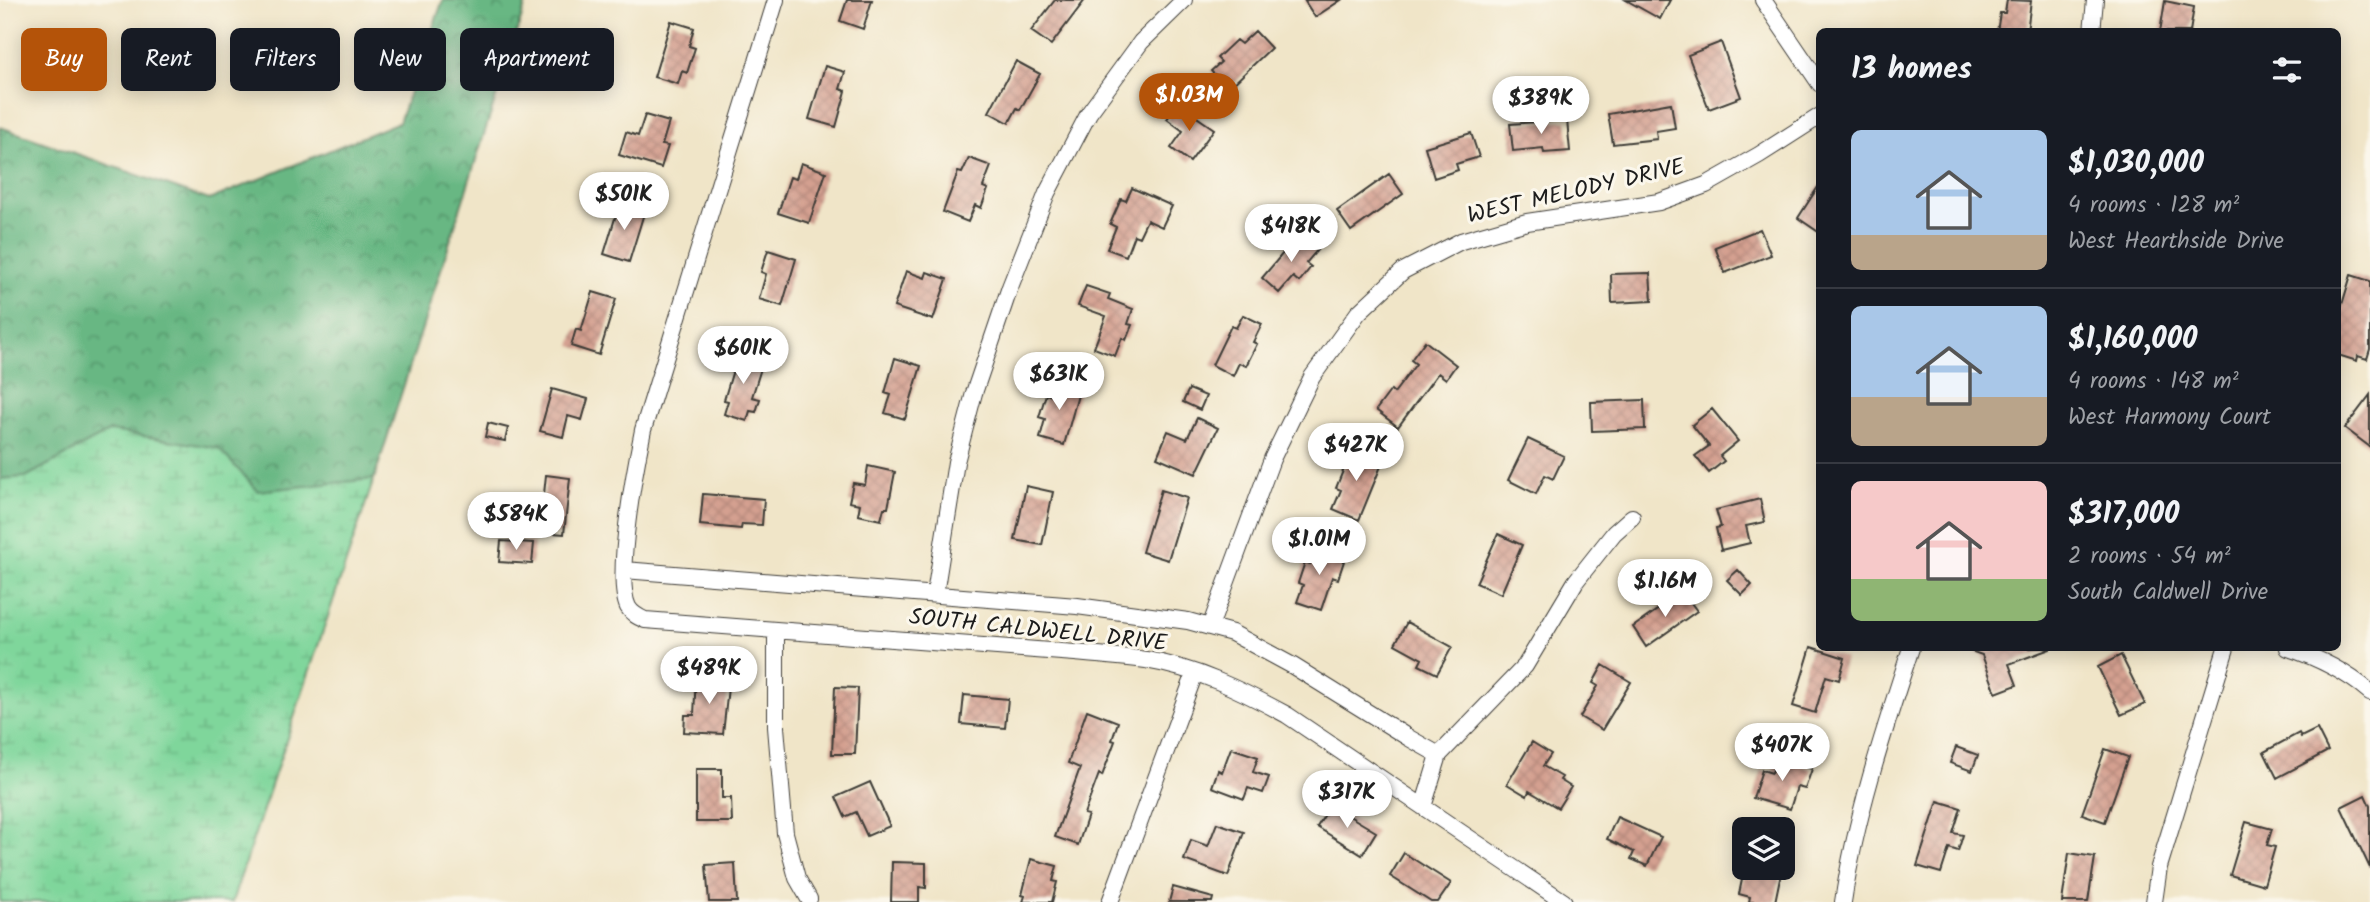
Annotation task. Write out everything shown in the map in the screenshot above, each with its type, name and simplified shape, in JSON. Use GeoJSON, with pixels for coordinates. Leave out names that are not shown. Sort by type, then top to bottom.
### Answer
{"type":"FeatureCollection","features":[{"type":"Feature","properties":{"kind":"street"},"geometry":{"type":"LineString","coordinates":[[625,570],[632,480],[643,429],[776,0]]}},
{"type":"Feature","properties":{"kind":"street"},"geometry":{"type":"LineString","coordinates":[[934,594],[956,462],[974,393],[1010,287],[1047,193],[1089,113],[1141,42],[1184,0]]}},
{"type":"Feature","properties":{"kind":"street"},"geometry":{"type":"LineString","coordinates":[[1763,0],[1816,77]]}},
{"type":"Feature","properties":{"kind":"street"},"geometry":{"type":"LineString","coordinates":[[2092,28],[2095,0]]}},
{"type":"Feature","properties":{"kind":"street","name":"WEST MELODY DRIVE"},"geometry":{"type":"LineString","coordinates":[[1210,626],[1272,459],[1312,377],[1358,313],[1403,271],[1461,241],[1527,222],[1659,202],[1706,186],[1759,156],[1816,119]]}},
{"type":"Feature","properties":{"kind":"street"},"geometry":{"type":"LineString","coordinates":[[1423,807],[1439,755],[1525,666],[1576,581],[1614,533],[1632,517]]}},
{"type":"Feature","properties":{"kind":"street","name":"SOUTH CALDWELL DRIVE"},"geometry":{"type":"LineString","coordinates":[[1439,755],[1293,666],[1232,633],[1210,626],[1145,613],[625,570],[625,593],[629,608],[636,616],[645,620],[1075,653],[1146,660],[1195,673],[1242,690],[1287,715],[1564,902]]}},
{"type":"Feature","properties":{"kind":"street"},"geometry":{"type":"LineString","coordinates":[[776,630],[776,727],[785,833],[797,878],[809,899]]}},
{"type":"Feature","properties":{"kind":"street"},"geometry":{"type":"LineString","coordinates":[[1843,902],[1850,858],[1866,797],[1910,651]]}},
{"type":"Feature","properties":{"kind":"street"},"geometry":{"type":"LineString","coordinates":[[2154,902],[2159,867],[2225,651]]}},
{"type":"Feature","properties":{"kind":"street"},"geometry":{"type":"LineString","coordinates":[[2296,651],[2338,669],[2369,691]]}},
{"type":"Feature","properties":{"kind":"street"},"geometry":{"type":"LineString","coordinates":[[1110,902],[1195,673]]}},
{"type":"Feature","properties":{"kind":"green space"},"geometry":{"type":"Polygon","coordinates":[[[443,0],[527,0],[518,28],[460,28],[460,91],[498,91],[374,479],[258,491],[218,448],[110,431],[26,477],[0,479],[0,127],[209,200],[399,122],[410,91],[446,91],[446,28],[433,28],[443,0]]]}},
{"type":"Feature","properties":{"kind":"green space"},"geometry":{"type":"Polygon","coordinates":[[[110,431],[218,448],[258,491],[374,479],[232,902],[0,902],[0,479],[26,477],[110,431]]]}},
{"type":"Feature","properties":{"kind":"building"},"geometry":{"type":"Polygon","coordinates":[[[847,0],[872,0],[863,29],[840,21],[847,0]]]}},
{"type":"Feature","properties":{"kind":"building"},"geometry":{"type":"Polygon","coordinates":[[[1055,0],[1085,0],[1051,45],[1031,31],[1055,0]]]}},
{"type":"Feature","properties":{"kind":"building"},"geometry":{"type":"Polygon","coordinates":[[[1304,0],[1341,0],[1315,17],[1304,0]]]}},
{"type":"Feature","properties":{"kind":"building"},"geometry":{"type":"Polygon","coordinates":[[[1626,0],[1670,0],[1660,19],[1626,0]]]}},
{"type":"Feature","properties":{"kind":"building"},"geometry":{"type":"Polygon","coordinates":[[[2007,0],[2031,1],[2028,28],[1998,28],[2000,13],[2005,13],[2007,0]]]}},
{"type":"Feature","properties":{"kind":"building"},"geometry":{"type":"Polygon","coordinates":[[[2165,1],[2194,7],[2191,28],[2161,28],[2165,1]]]}},
{"type":"Feature","properties":{"kind":"building"},"geometry":{"type":"Polygon","coordinates":[[[671,21],[694,28],[689,46],[695,48],[687,73],[682,71],[678,84],[654,77],[671,21]]]}},
{"type":"Feature","properties":{"kind":"building"},"geometry":{"type":"Polygon","coordinates":[[[1255,31],[1271,48],[1228,89],[1211,71],[1221,62],[1217,58],[1236,40],[1241,44],[1255,31]]]}},
{"type":"Feature","properties":{"kind":"building"},"geometry":{"type":"Polygon","coordinates":[[[1721,42],[1741,97],[1709,109],[1688,55],[1721,42]]]}},
{"type":"Feature","properties":{"kind":"building"},"geometry":{"type":"Polygon","coordinates":[[[1016,61],[1040,74],[1020,110],[1017,108],[1009,123],[989,112],[1016,61]]]}},
{"type":"Feature","properties":{"kind":"building"},"geometry":{"type":"Polygon","coordinates":[[[825,66],[845,72],[840,89],[846,91],[836,127],[809,119],[825,66]]]}},
{"type":"Feature","properties":{"kind":"building"},"geometry":{"type":"Polygon","coordinates":[[[1671,103],[1675,128],[1656,131],[1657,139],[1613,144],[1608,114],[1671,103]]]}},
{"type":"Feature","properties":{"kind":"building"},"geometry":{"type":"Polygon","coordinates":[[[1178,104],[1214,129],[1190,162],[1171,148],[1183,131],[1167,119],[1178,104]]]}},
{"type":"Feature","properties":{"kind":"building"},"geometry":{"type":"Polygon","coordinates":[[[645,115],[669,122],[662,145],[668,146],[661,168],[619,155],[626,132],[638,136],[645,115]]]}},
{"type":"Feature","properties":{"kind":"building"},"geometry":{"type":"Polygon","coordinates":[[[1567,120],[1570,151],[1544,153],[1543,148],[1513,151],[1510,124],[1567,120]]]}},
{"type":"Feature","properties":{"kind":"building"},"geometry":{"type":"Polygon","coordinates":[[[1471,133],[1479,157],[1456,164],[1458,170],[1434,178],[1425,147],[1471,133]]]}},
{"type":"Feature","properties":{"kind":"building"},"geometry":{"type":"Polygon","coordinates":[[[969,158],[991,166],[983,187],[988,189],[981,208],[975,205],[968,222],[943,212],[958,172],[962,173],[969,158]]]}},
{"type":"Feature","properties":{"kind":"building"},"geometry":{"type":"Polygon","coordinates":[[[801,163],[826,172],[809,223],[778,213],[790,177],[796,179],[801,163]]]}},
{"type":"Feature","properties":{"kind":"building"},"geometry":{"type":"Polygon","coordinates":[[[1389,174],[1403,194],[1351,231],[1337,211],[1389,174]]]}},
{"type":"Feature","properties":{"kind":"building"},"geometry":{"type":"Polygon","coordinates":[[[1132,188],[1172,206],[1162,227],[1147,220],[1139,237],[1134,235],[1126,256],[1107,249],[1116,227],[1110,224],[1121,199],[1126,201],[1132,188]]]}},
{"type":"Feature","properties":{"kind":"building"},"geometry":{"type":"Polygon","coordinates":[[[1816,190],[1816,230],[1798,218],[1816,190]]]}},
{"type":"Feature","properties":{"kind":"building"},"geometry":{"type":"Polygon","coordinates":[[[620,202],[645,210],[629,262],[604,254],[620,202]]]}},
{"type":"Feature","properties":{"kind":"building"},"geometry":{"type":"Polygon","coordinates":[[[1760,229],[1771,255],[1725,273],[1715,247],[1760,229]]]}},
{"type":"Feature","properties":{"kind":"building"},"geometry":{"type":"Polygon","coordinates":[[[1300,233],[1319,248],[1306,263],[1311,267],[1299,282],[1293,277],[1279,293],[1262,278],[1300,233]]]}},
{"type":"Feature","properties":{"kind":"building"},"geometry":{"type":"Polygon","coordinates":[[[768,250],[796,259],[782,306],[759,299],[766,274],[761,272],[768,250]]]}},
{"type":"Feature","properties":{"kind":"building"},"geometry":{"type":"Polygon","coordinates":[[[906,271],[925,278],[927,272],[947,279],[933,320],[894,307],[906,271]]]}},
{"type":"Feature","properties":{"kind":"building"},"geometry":{"type":"Polygon","coordinates":[[[1650,273],[1652,301],[1612,303],[1611,274],[1650,273]]]}},
{"type":"Feature","properties":{"kind":"building"},"geometry":{"type":"Polygon","coordinates":[[[2351,275],[2370,281],[2370,349],[2367,359],[2358,356],[2357,361],[2341,356],[2341,308],[2351,275]]]}},
{"type":"Feature","properties":{"kind":"building"},"geometry":{"type":"Polygon","coordinates":[[[1086,286],[1110,294],[1108,299],[1133,309],[1128,324],[1132,325],[1126,340],[1122,338],[1115,356],[1094,348],[1106,316],[1078,306],[1086,286]]]}},
{"type":"Feature","properties":{"kind":"building"},"geometry":{"type":"Polygon","coordinates":[[[593,292],[616,299],[599,355],[571,346],[576,329],[581,331],[593,292]]]}},
{"type":"Feature","properties":{"kind":"building"},"geometry":{"type":"Polygon","coordinates":[[[1243,315],[1262,324],[1253,342],[1257,344],[1246,366],[1239,363],[1233,376],[1212,365],[1231,326],[1236,328],[1243,315]]]}},
{"type":"Feature","properties":{"kind":"building"},"geometry":{"type":"Polygon","coordinates":[[[1425,341],[1456,365],[1446,379],[1438,373],[1398,427],[1376,410],[1391,390],[1394,393],[1416,364],[1411,360],[1425,341]]]}},
{"type":"Feature","properties":{"kind":"building"},"geometry":{"type":"Polygon","coordinates":[[[740,347],[756,352],[754,359],[763,362],[752,397],[760,399],[756,412],[750,411],[747,421],[724,414],[728,401],[724,400],[740,347]]]}},
{"type":"Feature","properties":{"kind":"building"},"geometry":{"type":"Polygon","coordinates":[[[895,358],[921,366],[905,419],[885,413],[891,395],[885,393],[895,358]]]}},
{"type":"Feature","properties":{"kind":"building"},"geometry":{"type":"Polygon","coordinates":[[[1056,381],[1080,388],[1064,445],[1040,438],[1045,419],[1039,417],[1046,394],[1052,396],[1056,381]]]}},
{"type":"Feature","properties":{"kind":"building"},"geometry":{"type":"Polygon","coordinates":[[[552,389],[588,399],[582,420],[568,416],[563,437],[540,431],[552,389]]]}},
{"type":"Feature","properties":{"kind":"building"},"geometry":{"type":"Polygon","coordinates":[[[1189,389],[1206,396],[1200,410],[1183,402],[1189,389]]]}},
{"type":"Feature","properties":{"kind":"building"},"geometry":{"type":"Polygon","coordinates":[[[2370,395],[2370,447],[2345,428],[2370,395]]]}},
{"type":"Feature","properties":{"kind":"building"},"geometry":{"type":"Polygon","coordinates":[[[1644,400],[1645,429],[1592,431],[1591,402],[1644,400]]]}},
{"type":"Feature","properties":{"kind":"building"},"geometry":{"type":"Polygon","coordinates":[[[1712,409],[1738,441],[1720,456],[1724,461],[1709,473],[1695,456],[1709,446],[1692,425],[1712,409]]]}},
{"type":"Feature","properties":{"kind":"building"},"geometry":{"type":"Polygon","coordinates":[[[1197,418],[1218,428],[1196,474],[1157,457],[1168,431],[1187,439],[1197,418]]]}},
{"type":"Feature","properties":{"kind":"building"},"geometry":{"type":"Polygon","coordinates":[[[488,423],[508,428],[505,441],[485,437],[488,423]]]}},
{"type":"Feature","properties":{"kind":"building"},"geometry":{"type":"Polygon","coordinates":[[[1528,439],[1564,456],[1553,479],[1545,475],[1536,494],[1508,480],[1528,439]]]}},
{"type":"Feature","properties":{"kind":"building"},"geometry":{"type":"Polygon","coordinates":[[[1353,446],[1373,454],[1370,462],[1381,466],[1359,520],[1333,509],[1341,490],[1336,488],[1353,446]]]}},
{"type":"Feature","properties":{"kind":"building"},"geometry":{"type":"Polygon","coordinates":[[[868,466],[895,472],[888,508],[884,508],[881,520],[858,515],[860,504],[849,502],[853,483],[865,485],[868,466]]]}},
{"type":"Feature","properties":{"kind":"building"},"geometry":{"type":"Polygon","coordinates":[[[546,475],[570,478],[564,534],[540,532],[546,475]]]}},
{"type":"Feature","properties":{"kind":"building"},"geometry":{"type":"Polygon","coordinates":[[[1026,486],[1053,492],[1042,545],[1015,540],[1026,486]]]}},
{"type":"Feature","properties":{"kind":"building"},"geometry":{"type":"Polygon","coordinates":[[[1161,490],[1187,498],[1168,560],[1142,552],[1161,490]]]}},
{"type":"Feature","properties":{"kind":"building"},"geometry":{"type":"Polygon","coordinates":[[[703,494],[764,499],[762,525],[742,524],[741,529],[700,525],[703,494]]]}},
{"type":"Feature","properties":{"kind":"building"},"geometry":{"type":"Polygon","coordinates":[[[1760,499],[1765,522],[1746,526],[1750,543],[1721,550],[1716,528],[1721,527],[1716,510],[1760,499]]]}},
{"type":"Feature","properties":{"kind":"building"},"geometry":{"type":"Polygon","coordinates":[[[1498,534],[1522,545],[1501,594],[1476,583],[1498,534]]]}},
{"type":"Feature","properties":{"kind":"building"},"geometry":{"type":"Polygon","coordinates":[[[501,541],[534,543],[532,564],[499,562],[501,541]]]}},
{"type":"Feature","properties":{"kind":"building"},"geometry":{"type":"Polygon","coordinates":[[[1315,547],[1345,558],[1338,579],[1332,577],[1321,610],[1297,602],[1303,585],[1298,583],[1305,562],[1310,564],[1315,547]]]}},
{"type":"Feature","properties":{"kind":"building"},"geometry":{"type":"Polygon","coordinates":[[[1738,570],[1752,585],[1742,595],[1727,580],[1738,570]]]}},
{"type":"Feature","properties":{"kind":"building"},"geometry":{"type":"Polygon","coordinates":[[[1683,592],[1697,611],[1646,647],[1633,627],[1683,592]]]}},
{"type":"Feature","properties":{"kind":"building"},"geometry":{"type":"Polygon","coordinates":[[[1407,622],[1452,647],[1437,674],[1419,665],[1422,659],[1395,644],[1407,622]]]}},
{"type":"Feature","properties":{"kind":"building"},"geometry":{"type":"Polygon","coordinates":[[[1811,647],[1816,651],[1845,658],[1839,680],[1826,676],[1815,713],[1793,706],[1811,647]]]}},
{"type":"Feature","properties":{"kind":"building"},"geometry":{"type":"Polygon","coordinates":[[[1971,651],[2045,651],[2009,664],[2017,685],[1996,693],[1982,655],[1971,651]]]}},
{"type":"Feature","properties":{"kind":"building"},"geometry":{"type":"Polygon","coordinates":[[[2121,655],[2145,704],[2121,715],[2098,667],[2121,655]]]}},
{"type":"Feature","properties":{"kind":"building"},"geometry":{"type":"Polygon","coordinates":[[[1603,665],[1631,682],[1602,730],[1580,717],[1598,686],[1593,683],[1603,665]]]}},
{"type":"Feature","properties":{"kind":"building"},"geometry":{"type":"Polygon","coordinates":[[[696,676],[729,678],[723,734],[684,732],[685,715],[694,715],[696,676]]]}},
{"type":"Feature","properties":{"kind":"building"},"geometry":{"type":"Polygon","coordinates":[[[835,687],[858,688],[855,754],[832,754],[835,687]]]}},
{"type":"Feature","properties":{"kind":"building"},"geometry":{"type":"Polygon","coordinates":[[[964,695],[1008,699],[1005,728],[961,724],[964,695]]]}},
{"type":"Feature","properties":{"kind":"building"},"geometry":{"type":"Polygon","coordinates":[[[1087,710],[1118,722],[1112,740],[1115,741],[1084,814],[1088,815],[1078,845],[1055,837],[1080,768],[1068,763],[1087,710]]]}},
{"type":"Feature","properties":{"kind":"building"},"geometry":{"type":"Polygon","coordinates":[[[2317,729],[2328,751],[2277,778],[2264,752],[2299,733],[2301,737],[2317,729]]]}},
{"type":"Feature","properties":{"kind":"building"},"geometry":{"type":"Polygon","coordinates":[[[1532,742],[1551,754],[1543,766],[1562,777],[1560,780],[1571,787],[1558,808],[1529,791],[1527,796],[1507,784],[1532,742]]]}},
{"type":"Feature","properties":{"kind":"building"},"geometry":{"type":"Polygon","coordinates":[[[1956,747],[1978,755],[1972,771],[1950,763],[1956,747]]]}},
{"type":"Feature","properties":{"kind":"building"},"geometry":{"type":"Polygon","coordinates":[[[1231,748],[1258,757],[1253,772],[1269,777],[1263,793],[1248,788],[1244,799],[1212,787],[1218,770],[1222,772],[1231,748]]]}},
{"type":"Feature","properties":{"kind":"building"},"geometry":{"type":"Polygon","coordinates":[[[2105,749],[2128,757],[2105,822],[2082,814],[2105,749]]]}},
{"type":"Feature","properties":{"kind":"building"},"geometry":{"type":"Polygon","coordinates":[[[1777,758],[1812,769],[1805,789],[1797,787],[1790,809],[1753,798],[1762,770],[1772,773],[1777,758]]]}},
{"type":"Feature","properties":{"kind":"building"},"geometry":{"type":"Polygon","coordinates":[[[696,769],[722,769],[722,798],[731,798],[732,822],[696,822],[696,769]]]}},
{"type":"Feature","properties":{"kind":"building"},"geometry":{"type":"Polygon","coordinates":[[[870,782],[890,826],[867,836],[856,812],[845,817],[836,797],[870,782]]]}},
{"type":"Feature","properties":{"kind":"building"},"geometry":{"type":"Polygon","coordinates":[[[2365,795],[2370,806],[2370,868],[2341,807],[2365,795]]]}},
{"type":"Feature","properties":{"kind":"building"},"geometry":{"type":"Polygon","coordinates":[[[1938,801],[1961,808],[1953,833],[1963,835],[1958,851],[1949,848],[1941,873],[1917,866],[1938,801]]]}},
{"type":"Feature","properties":{"kind":"building"},"geometry":{"type":"Polygon","coordinates":[[[1331,805],[1376,832],[1362,855],[1317,827],[1331,805]]]}},
{"type":"Feature","properties":{"kind":"building"},"geometry":{"type":"Polygon","coordinates":[[[1617,817],[1661,837],[1647,866],[1631,859],[1634,852],[1607,839],[1617,817]]]}},
{"type":"Feature","properties":{"kind":"building"},"geometry":{"type":"Polygon","coordinates":[[[2246,822],[2272,829],[2267,845],[2275,847],[2264,885],[2230,875],[2246,822]]]}},
{"type":"Feature","properties":{"kind":"building"},"geometry":{"type":"Polygon","coordinates":[[[1217,823],[1244,832],[1228,876],[1184,860],[1191,840],[1208,846],[1217,823]]]}},
{"type":"Feature","properties":{"kind":"building"},"geometry":{"type":"Polygon","coordinates":[[[1404,853],[1451,883],[1438,902],[1431,902],[1390,876],[1404,853]]]}},
{"type":"Feature","properties":{"kind":"building"},"geometry":{"type":"Polygon","coordinates":[[[2069,853],[2095,857],[2088,902],[2062,902],[2069,853]]]}},
{"type":"Feature","properties":{"kind":"building"},"geometry":{"type":"Polygon","coordinates":[[[1031,859],[1057,866],[1053,881],[1057,882],[1052,902],[1023,902],[1025,896],[1022,895],[1031,859]]]}},
{"type":"Feature","properties":{"kind":"building"},"geometry":{"type":"Polygon","coordinates":[[[892,862],[926,863],[926,888],[919,887],[919,902],[891,902],[892,862]]]}},
{"type":"Feature","properties":{"kind":"building"},"geometry":{"type":"Polygon","coordinates":[[[735,863],[737,902],[709,902],[706,865],[735,863]]]}},
{"type":"Feature","properties":{"kind":"building"},"geometry":{"type":"Polygon","coordinates":[[[1742,880],[1780,880],[1775,902],[1749,902],[1750,897],[1739,894],[1742,880]]]}},
{"type":"Feature","properties":{"kind":"building"},"geometry":{"type":"Polygon","coordinates":[[[1173,887],[1213,898],[1212,902],[1169,902],[1173,887]]]}}]}
